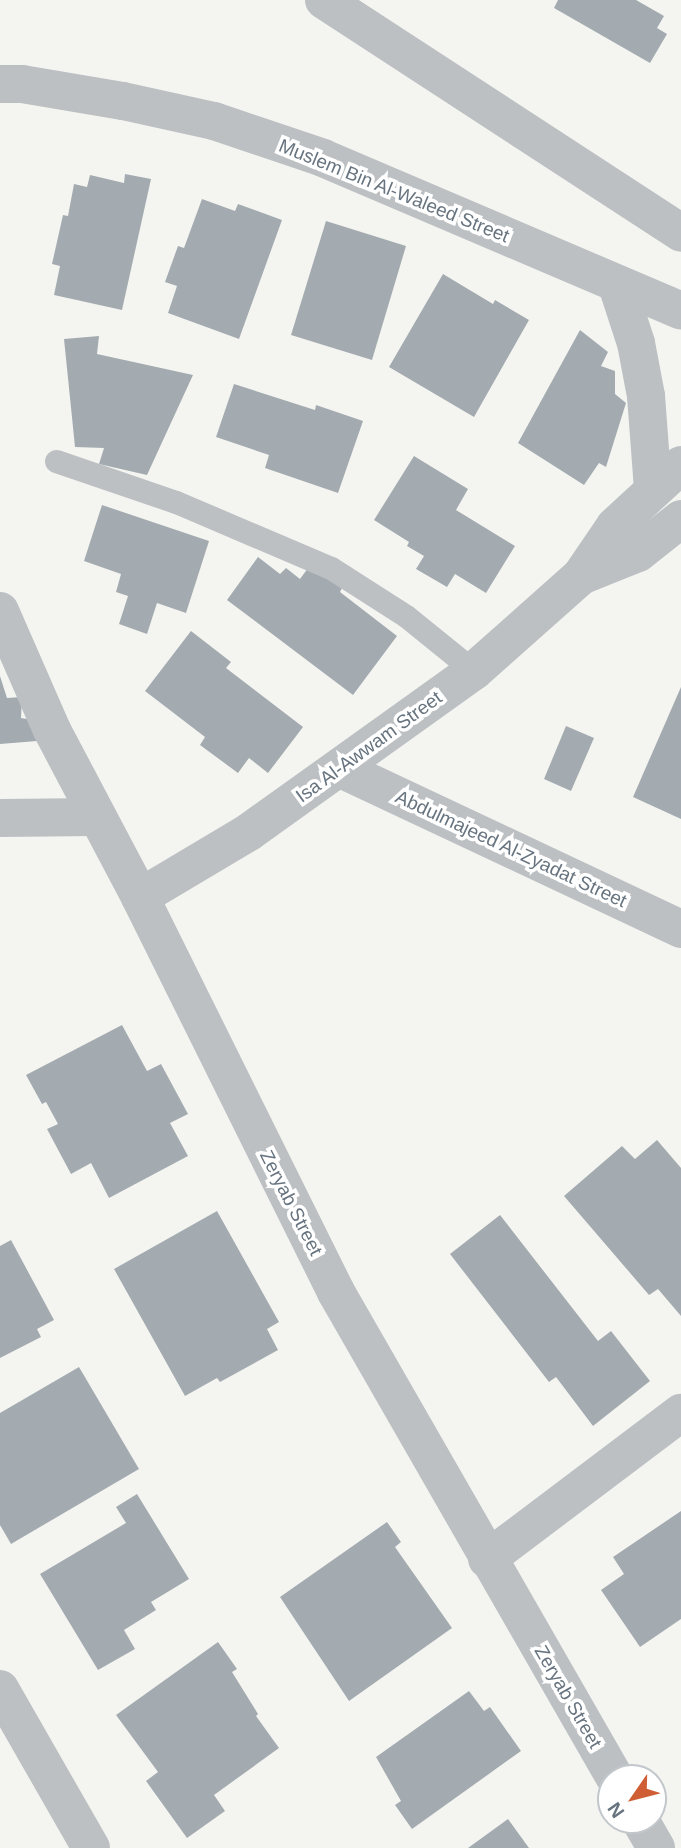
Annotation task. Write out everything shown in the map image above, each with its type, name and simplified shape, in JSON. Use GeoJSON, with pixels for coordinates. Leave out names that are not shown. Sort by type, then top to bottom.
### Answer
{"type":"FeatureCollection","features":[{"type":"Feature","properties":{"kind":"street"},"geometry":{"type":"LineString","coordinates":[[324,0],[681,233]]}},
{"type":"Feature","properties":{"kind":"street","name":"Muslem Bin Al-Waleed Street"},"geometry":{"type":"LineString","coordinates":[[0,84],[22,84],[123,101],[214,121],[323,158],[681,312]]}},
{"type":"Feature","properties":{"kind":"street"},"geometry":{"type":"LineString","coordinates":[[617,285],[636,343],[646,396],[653,490]]}},
{"type":"Feature","properties":{"kind":"street","name":"Isa Al-Awwam Street"},"geometry":{"type":"LineString","coordinates":[[141,897],[249,832],[341,769],[474,671],[581,576],[615,526],[681,465]]}},
{"type":"Feature","properties":{"kind":"street","name":"Isa Al-Awwam Street"},"geometry":{"type":"LineString","coordinates":[[581,576],[638,553],[681,519]]}},
{"type":"Feature","properties":{"kind":"street","name":"Zeryab Street"},"geometry":{"type":"LineString","coordinates":[[0,611],[26,676],[97,817],[141,897],[336,1292],[607,1764]]}},
{"type":"Feature","properties":{"kind":"street","name":"Abdulmajeed Al-Zyadat Street"},"geometry":{"type":"LineString","coordinates":[[341,769],[681,929]]}},
{"type":"Feature","properties":{"kind":"street"},"geometry":{"type":"LineString","coordinates":[[0,818],[97,817]]}},
{"type":"Feature","properties":{"kind":"street"},"geometry":{"type":"LineString","coordinates":[[488,1559],[681,1413]]}},
{"type":"Feature","properties":{"kind":"street"},"geometry":{"type":"LineString","coordinates":[[0,1689],[91,1848]]}},
{"type":"Feature","properties":{"kind":"lane"},"geometry":{"type":"LineString","coordinates":[[56,461],[176,502],[331,568],[407,616],[474,671]]}},
{"type":"Feature","properties":{"kind":"building"},"geometry":{"type":"Polygon","coordinates":[[[558,0],[636,0],[664,16],[657,28],[667,34],[650,63],[554,8],[558,0]]]}},
{"type":"Feature","properties":{"kind":"building"},"geometry":{"type":"Polygon","coordinates":[[[125,174],[151,179],[122,310],[54,295],[60,266],[52,264],[63,215],[68,216],[74,184],[87,187],[90,175],[124,183],[125,174]]]}},
{"type":"Feature","properties":{"kind":"building"},"geometry":{"type":"Polygon","coordinates":[[[202,199],[235,211],[238,204],[282,220],[239,339],[168,313],[177,286],[165,282],[178,246],[184,248],[202,199]]]}},
{"type":"Feature","properties":{"kind":"building"},"geometry":{"type":"Polygon","coordinates":[[[326,221],[406,246],[372,360],[291,335],[326,221]]]}},
{"type":"Feature","properties":{"kind":"building"},"geometry":{"type":"Polygon","coordinates":[[[443,274],[493,304],[495,300],[529,320],[474,417],[389,367],[443,274]]]}},
{"type":"Feature","properties":{"kind":"building"},"geometry":{"type":"Polygon","coordinates":[[[580,330],[608,352],[601,366],[615,371],[615,394],[626,403],[606,467],[599,463],[584,485],[518,443],[580,330]]]}},
{"type":"Feature","properties":{"kind":"building"},"geometry":{"type":"Polygon","coordinates":[[[99,336],[97,354],[193,375],[147,475],[99,464],[104,448],[75,447],[64,339],[99,336]]]}},
{"type":"Feature","properties":{"kind":"building"},"geometry":{"type":"Polygon","coordinates":[[[234,384],[315,410],[316,405],[363,421],[338,493],[265,468],[269,455],[216,437],[234,384]]]}},
{"type":"Feature","properties":{"kind":"building"},"geometry":{"type":"Polygon","coordinates":[[[414,456],[468,489],[456,510],[515,546],[486,593],[455,574],[447,587],[416,569],[424,556],[407,546],[409,542],[374,520],[414,456]]]}},
{"type":"Feature","properties":{"kind":"building"},"geometry":{"type":"Polygon","coordinates":[[[102,505],[209,541],[186,613],[157,603],[147,634],[119,624],[128,596],[116,592],[121,574],[84,561],[102,505]]]}},
{"type":"Feature","properties":{"kind":"building"},"geometry":{"type":"Polygon","coordinates":[[[258,557],[280,574],[286,568],[300,579],[311,564],[342,588],[340,592],[397,636],[353,695],[227,600],[258,557]]]}},
{"type":"Feature","properties":{"kind":"building"},"geometry":{"type":"Polygon","coordinates":[[[191,631],[231,662],[226,668],[303,727],[268,773],[249,758],[238,773],[200,745],[205,737],[145,691],[191,631]]]}},
{"type":"Feature","properties":{"kind":"building"},"geometry":{"type":"Polygon","coordinates":[[[0,676],[7,698],[22,697],[21,718],[39,721],[37,741],[0,744],[0,676]]]}},
{"type":"Feature","properties":{"kind":"building"},"geometry":{"type":"Polygon","coordinates":[[[681,687],[681,819],[633,797],[681,687]]]}},
{"type":"Feature","properties":{"kind":"building"},"geometry":{"type":"Polygon","coordinates":[[[566,726],[594,738],[571,791],[544,779],[566,726]]]}},
{"type":"Feature","properties":{"kind":"building"},"geometry":{"type":"Polygon","coordinates":[[[122,1025],[147,1071],[161,1064],[188,1114],[170,1123],[188,1156],[109,1198],[91,1163],[71,1174],[47,1129],[58,1124],[46,1102],[42,1104],[26,1075],[122,1025]]]}},
{"type":"Feature","properties":{"kind":"building"},"geometry":{"type":"Polygon","coordinates":[[[657,1140],[681,1168],[681,1316],[658,1289],[649,1295],[564,1196],[622,1146],[635,1159],[657,1140]]]}},
{"type":"Feature","properties":{"kind":"building"},"geometry":{"type":"Polygon","coordinates":[[[217,1211],[279,1322],[267,1329],[278,1350],[220,1382],[217,1378],[185,1396],[114,1269],[217,1211]]]}},
{"type":"Feature","properties":{"kind":"building"},"geometry":{"type":"Polygon","coordinates":[[[500,1215],[598,1341],[611,1331],[650,1381],[593,1426],[556,1377],[549,1382],[450,1254],[500,1215]]]}},
{"type":"Feature","properties":{"kind":"building"},"geometry":{"type":"Polygon","coordinates":[[[11,1240],[54,1320],[37,1329],[41,1337],[0,1358],[0,1246],[11,1240]]]}},
{"type":"Feature","properties":{"kind":"building"},"geometry":{"type":"Polygon","coordinates":[[[79,1367],[139,1469],[11,1544],[0,1525],[0,1413],[79,1367]]]}},
{"type":"Feature","properties":{"kind":"building"},"geometry":{"type":"Polygon","coordinates":[[[137,1494],[189,1579],[151,1602],[156,1610],[124,1630],[135,1649],[98,1670],[40,1574],[126,1523],[116,1507],[137,1494]]]}},
{"type":"Feature","properties":{"kind":"building"},"geometry":{"type":"Polygon","coordinates":[[[681,1511],[681,1619],[640,1647],[601,1590],[624,1574],[613,1557],[681,1511]]]}},
{"type":"Feature","properties":{"kind":"building"},"geometry":{"type":"Polygon","coordinates":[[[387,1522],[401,1542],[395,1547],[452,1628],[349,1701],[280,1597],[387,1522]]]}},
{"type":"Feature","properties":{"kind":"building"},"geometry":{"type":"Polygon","coordinates":[[[218,1642],[237,1669],[232,1672],[258,1714],[256,1716],[279,1748],[214,1795],[225,1811],[187,1838],[146,1781],[158,1772],[116,1715],[218,1642]]]}},
{"type":"Feature","properties":{"kind":"building"},"geometry":{"type":"Polygon","coordinates":[[[469,1691],[484,1711],[490,1707],[521,1751],[412,1829],[395,1805],[401,1801],[376,1757],[469,1691]]]}},
{"type":"Feature","properties":{"kind":"building"},"geometry":{"type":"Polygon","coordinates":[[[508,1819],[529,1848],[468,1848],[508,1819]]]}}]}
